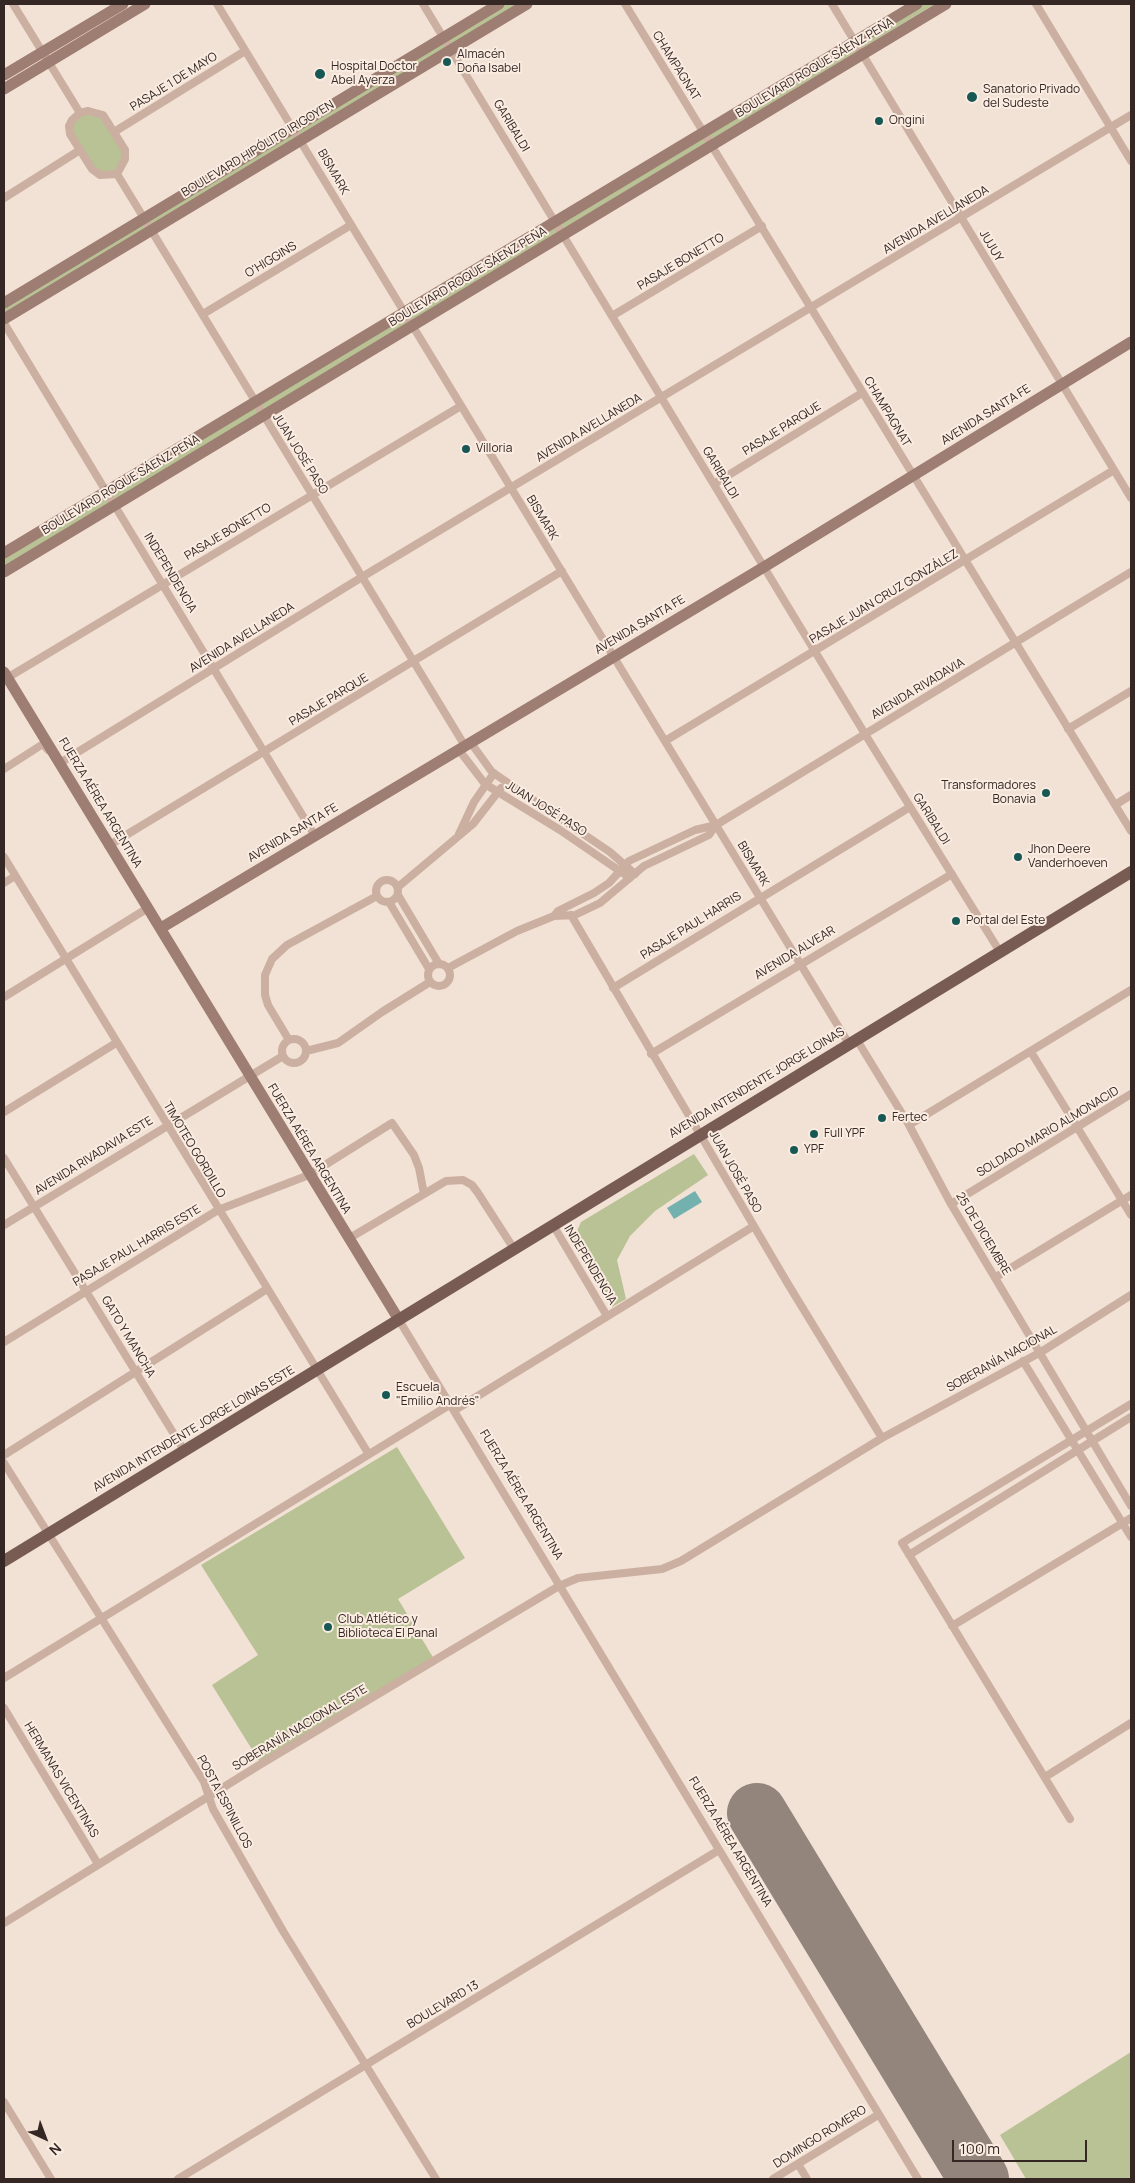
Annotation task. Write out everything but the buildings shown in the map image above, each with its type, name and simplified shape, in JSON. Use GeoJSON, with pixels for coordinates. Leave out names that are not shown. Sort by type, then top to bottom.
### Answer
{"type":"FeatureCollection","features":[{"type":"Feature","properties":{"kind":"main road","name":"AVENIDA INTENDENTE JORGE LOINAS"},"geometry":{"type":"LineString","coordinates":[[398,1320],[699,1134],[1131,872]]}},
{"type":"Feature","properties":{"kind":"main road","name":"AVENIDA INTENDENTE JORGE LOINAS ESTE"},"geometry":{"type":"LineString","coordinates":[[4,1561],[398,1320]]}},
{"type":"Feature","properties":{"kind":"street"},"geometry":{"type":"LineString","coordinates":[[14,4],[80,113]]}},
{"type":"Feature","properties":{"kind":"street"},"geometry":{"type":"LineString","coordinates":[[4,75],[122,4]]}},
{"type":"Feature","properties":{"kind":"street"},"geometry":{"type":"LineString","coordinates":[[4,89],[145,4]]}},
{"type":"Feature","properties":{"kind":"street","name":"BISMARK"},"geometry":{"type":"LineString","coordinates":[[217,4],[800,963],[853,1042]]}},
{"type":"Feature","properties":{"kind":"street","name":"GARIBALDI"},"geometry":{"type":"LineString","coordinates":[[423,4],[865,734],[1000,952]]}},
{"type":"Feature","properties":{"kind":"street","name":"BOULEVARD HIPÓLITO IRIGOYEN"},"geometry":{"type":"LineString","coordinates":[[4,303],[499,4]]}},
{"type":"Feature","properties":{"kind":"street","name":"BOULEVARD HIPÓLITO IRIGOYEN"},"geometry":{"type":"LineString","coordinates":[[4,319],[527,4]]}},
{"type":"Feature","properties":{"kind":"street","name":"CHAMPAGNAT"},"geometry":{"type":"LineString","coordinates":[[625,4],[1131,831]]}},
{"type":"Feature","properties":{"kind":"street","name":"JUJUY"},"geometry":{"type":"LineString","coordinates":[[832,4],[1131,498]]}},
{"type":"Feature","properties":{"kind":"street","name":"BOULEVARD ROQUE SÁENZ PEÑA"},"geometry":{"type":"LineString","coordinates":[[4,553],[917,4]]}},
{"type":"Feature","properties":{"kind":"street","name":"BOULEVARD ROQUE SÁENZ PEÑA"},"geometry":{"type":"LineString","coordinates":[[4,572],[946,4]]}},
{"type":"Feature","properties":{"kind":"street"},"geometry":{"type":"LineString","coordinates":[[1036,4],[1131,161]]}},
{"type":"Feature","properties":{"kind":"street","name":"PASAJE 1 DE MAYO"},"geometry":{"type":"LineString","coordinates":[[114,132],[245,50]]}},
{"type":"Feature","properties":{"kind":"street"},"geometry":{"type":"LineString","coordinates":[[88,111],[103,115],[125,150],[126,159],[117,174],[100,175],[92,169],[70,134],[69,126],[80,113],[88,111]]}},
{"type":"Feature","properties":{"kind":"street","name":"AVENIDA AVELLANEDA"},"geometry":{"type":"LineString","coordinates":[[60,763],[362,578],[1131,115]]}},
{"type":"Feature","properties":{"kind":"street"},"geometry":{"type":"LineString","coordinates":[[4,198],[80,150]]}},
{"type":"Feature","properties":{"kind":"street","name":"JUAN JOSÉ PASO"},"geometry":{"type":"LineString","coordinates":[[117,174],[414,661],[465,746],[485,784],[633,876]]}},
{"type":"Feature","properties":{"kind":"street","name":"O'HIGGINS"},"geometry":{"type":"LineString","coordinates":[[204,314],[351,225]]}},
{"type":"Feature","properties":{"kind":"street","name":"PASAJE BONETTO"},"geometry":{"type":"LineString","coordinates":[[612,316],[762,226]]}},
{"type":"Feature","properties":{"kind":"street","name":"INDEPENDENCIA"},"geometry":{"type":"LineString","coordinates":[[4,324],[164,584],[315,836]]}},
{"type":"Feature","properties":{"kind":"street","name":"AVENIDA SANTA FE"},"geometry":{"type":"LineString","coordinates":[[161,928],[913,477],[1131,342]]}},
{"type":"Feature","properties":{"kind":"street","name":"PASAJE PARQUE"},"geometry":{"type":"LineString","coordinates":[[714,484],[862,393]]}},
{"type":"Feature","properties":{"kind":"street","name":"PASAJE BONETTO"},"geometry":{"type":"LineString","coordinates":[[6,675],[164,584],[461,406]]}},
{"type":"Feature","properties":{"kind":"street","name":"PASAJE JUAN CRUZ GONZÁLEZ"},"geometry":{"type":"LineString","coordinates":[[665,741],[816,652],[1114,470]]}},
{"type":"Feature","properties":{"kind":"street","name":"PASAJE PARQUE"},"geometry":{"type":"LineString","coordinates":[[108,846],[562,572]]}},
{"type":"Feature","properties":{"kind":"street","name":"AVENIDA RIVADAVIA"},"geometry":{"type":"LineString","coordinates":[[554,916],[558,910],[581,901],[608,883],[622,868],[696,830],[716,825],[1131,572]]}},
{"type":"Feature","properties":{"kind":"street","name":"FUERZA AÉREA ARGENTINA"},"geometry":{"type":"LineString","coordinates":[[6,675],[108,846],[161,928],[248,1076],[453,1407],[718,1850],[918,2179]]}},
{"type":"Feature","properties":{"kind":"street"},"geometry":{"type":"LineString","coordinates":[[1068,729],[1131,690]]}},
{"type":"Feature","properties":{"kind":"street"},"geometry":{"type":"LineString","coordinates":[[4,769],[43,744],[60,763]]}},
{"type":"Feature","properties":{"kind":"street","name":"JUAN JOSÉ PASO"},"geometry":{"type":"LineString","coordinates":[[465,746],[505,782],[610,852],[622,868]]}},
{"type":"Feature","properties":{"kind":"street"},"geometry":{"type":"LineString","coordinates":[[459,834],[485,784],[494,773]]}},
{"type":"Feature","properties":{"kind":"street"},"geometry":{"type":"LineString","coordinates":[[398,886],[424,866],[483,814],[505,782]]}},
{"type":"Feature","properties":{"kind":"street"},"geometry":{"type":"LineString","coordinates":[[1115,805],[1131,795]]}},
{"type":"Feature","properties":{"kind":"street","name":"PASAJE PAUL HARRIS"},"geometry":{"type":"LineString","coordinates":[[613,988],[910,807]]}},
{"type":"Feature","properties":{"kind":"street","name":"AVENIDA RIVADAVIA"},"geometry":{"type":"LineString","coordinates":[[448,968],[517,931],[554,916],[571,915],[600,903],[644,866],[709,835],[716,825]]}},
{"type":"Feature","properties":{"kind":"street","name":"TIMOTEO GORDILLO"},"geometry":{"type":"LineString","coordinates":[[4,857],[368,1453]]}},
{"type":"Feature","properties":{"kind":"street","name":"AVENIDA ALVEAR"},"geometry":{"type":"LineString","coordinates":[[651,1054],[800,963],[952,874]]}},
{"type":"Feature","properties":{"kind":"street"},"geometry":{"type":"LineString","coordinates":[[4,883],[15,876]]}},
{"type":"Feature","properties":{"kind":"street"},"geometry":{"type":"LineString","coordinates":[[389,902],[430,969],[428,976],[430,982],[436,986],[444,985],[450,976],[448,968],[440,964],[398,895],[398,886],[393,881],[382,881],[376,889],[378,896],[383,901],[389,902],[398,895]]}},
{"type":"Feature","properties":{"kind":"street"},"geometry":{"type":"LineString","coordinates":[[289,1040],[268,1005],[265,996],[265,975],[272,959],[294,940],[378,896]]}},
{"type":"Feature","properties":{"kind":"street"},"geometry":{"type":"LineString","coordinates":[[4,997],[148,908]]}},
{"type":"Feature","properties":{"kind":"street","name":"JUAN JOSÉ PASO"},"geometry":{"type":"LineString","coordinates":[[571,915],[651,1054],[882,1438]]}},
{"type":"Feature","properties":{"kind":"street"},"geometry":{"type":"LineString","coordinates":[[430,969],[440,964]]}},
{"type":"Feature","properties":{"kind":"street"},"geometry":{"type":"LineString","coordinates":[[306,1051],[338,1043],[382,1012],[430,982]]}},
{"type":"Feature","properties":{"kind":"street"},"geometry":{"type":"LineString","coordinates":[[909,1126],[1131,990]]}},
{"type":"Feature","properties":{"kind":"street"},"geometry":{"type":"LineString","coordinates":[[289,1040],[300,1041],[306,1051]]}},
{"type":"Feature","properties":{"kind":"street"},"geometry":{"type":"LineString","coordinates":[[289,1040],[282,1048],[283,1056],[288,1062],[296,1063],[303,1058],[306,1051]]}},
{"type":"Feature","properties":{"kind":"street","name":"25 DE DICIEMBRE"},"geometry":{"type":"LineString","coordinates":[[853,1042],[909,1126],[951,1204],[1041,1352],[1131,1506]]}},
{"type":"Feature","properties":{"kind":"street"},"geometry":{"type":"LineString","coordinates":[[4,1112],[116,1043]]}},
{"type":"Feature","properties":{"kind":"street"},"geometry":{"type":"LineString","coordinates":[[1031,1052],[1131,1215]]}},
{"type":"Feature","properties":{"kind":"street"},"geometry":{"type":"LineString","coordinates":[[248,1076],[283,1056]]}},
{"type":"Feature","properties":{"kind":"street","name":"AVENIDA RIVADAVIA ESTE"},"geometry":{"type":"LineString","coordinates":[[4,1225],[248,1076]]}},
{"type":"Feature","properties":{"kind":"street","name":"SOLDADO MARIO ALMONACID"},"geometry":{"type":"LineString","coordinates":[[951,1204],[1131,1094]]}},
{"type":"Feature","properties":{"kind":"street","name":"PASAJE PAUL HARRIS ESTE"},"geometry":{"type":"LineString","coordinates":[[4,1342],[218,1210],[309,1175],[392,1123],[414,1155],[420,1168],[424,1194]]}},
{"type":"Feature","properties":{"kind":"street","name":"GATO Y MANCHA"},"geometry":{"type":"LineString","coordinates":[[4,1158],[185,1452]]}},
{"type":"Feature","properties":{"kind":"street"},"geometry":{"type":"LineString","coordinates":[[348,1239],[446,1181],[463,1180],[472,1185],[478,1193],[514,1249]]}},
{"type":"Feature","properties":{"kind":"street"},"geometry":{"type":"LineString","coordinates":[[996,1277],[1131,1196]]}},
{"type":"Feature","properties":{"kind":"street","name":"INDEPENDENCIA"},"geometry":{"type":"LineString","coordinates":[[553,1225],[607,1316]]}},
{"type":"Feature","properties":{"kind":"street"},"geometry":{"type":"LineString","coordinates":[[4,1678],[368,1453],[453,1407],[754,1226]]}},
{"type":"Feature","properties":{"kind":"street"},"geometry":{"type":"LineString","coordinates":[[4,1455],[267,1289]]}},
{"type":"Feature","properties":{"kind":"street","name":"SOBERANÍA NACIONAL"},"geometry":{"type":"LineString","coordinates":[[559,1586],[578,1578],[662,1569],[681,1561],[882,1438],[1041,1352],[1131,1295]]}},
{"type":"Feature","properties":{"kind":"street"},"geometry":{"type":"LineString","coordinates":[[1023,1361],[1131,1537]]}},
{"type":"Feature","properties":{"kind":"street"},"geometry":{"type":"LineString","coordinates":[[1070,1819],[902,1543],[1131,1404]]}},
{"type":"Feature","properties":{"kind":"street"},"geometry":{"type":"LineString","coordinates":[[909,1555],[1131,1417]]}},
{"type":"Feature","properties":{"kind":"street","name":"POSTA ESPINILLOS"},"geometry":{"type":"LineString","coordinates":[[4,1463],[204,1782],[213,1809],[283,1932],[436,2179]]}},
{"type":"Feature","properties":{"kind":"street"},"geometry":{"type":"LineString","coordinates":[[952,1626],[1131,1518]]}},
{"type":"Feature","properties":{"kind":"street","name":"SOBERANÍA NACIONAL ESTE"},"geometry":{"type":"LineString","coordinates":[[4,1923],[418,1669],[559,1586]]}},
{"type":"Feature","properties":{"kind":"street","name":"HERMANAS VICENTINAS"},"geometry":{"type":"LineString","coordinates":[[4,1708],[98,1864]]}},
{"type":"Feature","properties":{"kind":"street"},"geometry":{"type":"LineString","coordinates":[[1045,1777],[1131,1723]]}},
{"type":"Feature","properties":{"kind":"street","name":"BOULEVARD 13"},"geometry":{"type":"LineString","coordinates":[[178,2179],[718,1850]]}},
{"type":"Feature","properties":{"kind":"street"},"geometry":{"type":"LineString","coordinates":[[4,2102],[51,2179]]}},
{"type":"Feature","properties":{"kind":"street","name":"DOMINGO ROMERO"},"geometry":{"type":"LineString","coordinates":[[773,2179],[878,2114]]}},
{"type":"Feature","properties":{"kind":"street"},"geometry":{"type":"LineString","coordinates":[[798,2164],[807,2179]]}},
{"type":"Feature","properties":{"kind":"green space"},"geometry":{"type":"Polygon","coordinates":[[[499,4],[527,4],[4,319],[4,303],[499,4]]]}},
{"type":"Feature","properties":{"kind":"green space"},"geometry":{"type":"Polygon","coordinates":[[[924,4],[935,4],[4,567],[4,559],[924,4]]]}},
{"type":"Feature","properties":{"kind":"green space"},"geometry":{"type":"Polygon","coordinates":[[[80,113],[103,115],[125,150],[117,174],[100,175],[70,134],[72,120],[80,113]]]}},
{"type":"Feature","properties":{"kind":"green space"},"geometry":{"type":"Polygon","coordinates":[[[694,1154],[708,1175],[655,1211],[630,1236],[617,1260],[626,1299],[612,1307],[573,1240],[581,1222],[694,1154]]]}},
{"type":"Feature","properties":{"kind":"green space","name":"Club Atlético y Biblioteca El Panal"},"geometry":{"type":"Polygon","coordinates":[[[397,1447],[465,1558],[398,1599],[434,1659],[261,1764],[212,1685],[258,1655],[201,1565],[397,1447]]]}},
{"type":"Feature","properties":{"kind":"green space"},"geometry":{"type":"Polygon","coordinates":[[[1131,2052],[1131,2179],[1026,2179],[1000,2135],[1131,2052]]]}},
{"type":"Feature","properties":{"kind":"water"},"geometry":{"type":"Polygon","coordinates":[[[695,1191],[702,1202],[674,1219],[667,1208],[695,1191]]]}},
{"type":"Feature","properties":{"kind":"runway"},"geometry":{"type":"LineString","coordinates":[[757,1813],[979,2179]]}},
{"type":"Feature","properties":{"kind":"place","name":"Almacén Doña Isabel"},"geometry":{"type":"Point","coordinates":[447,62]}},
{"type":"Feature","properties":{"kind":"place","name":"Hospital Doctor Abel Ayerza"},"geometry":{"type":"Point","coordinates":[320,74]}},
{"type":"Feature","properties":{"kind":"place","name":"Sanatorio Privado del Sudeste"},"geometry":{"type":"Point","coordinates":[972,97]}},
{"type":"Feature","properties":{"kind":"place","name":"Ongini"},"geometry":{"type":"Point","coordinates":[879,121]}},
{"type":"Feature","properties":{"kind":"place","name":"Villoria"},"geometry":{"type":"Point","coordinates":[466,449]}},
{"type":"Feature","properties":{"kind":"place","name":"Transformadores Bonavia"},"geometry":{"type":"Point","coordinates":[1046,793]}},
{"type":"Feature","properties":{"kind":"place","name":"Jhon Deere Vanderhoeven"},"geometry":{"type":"Point","coordinates":[1018,857]}},
{"type":"Feature","properties":{"kind":"place","name":"Portal del Este"},"geometry":{"type":"Point","coordinates":[956,921]}},
{"type":"Feature","properties":{"kind":"place","name":"Fertec"},"geometry":{"type":"Point","coordinates":[882,1118]}},
{"type":"Feature","properties":{"kind":"place","name":"Full YPF"},"geometry":{"type":"Point","coordinates":[814,1134]}},
{"type":"Feature","properties":{"kind":"place","name":"YPF"},"geometry":{"type":"Point","coordinates":[794,1150]}},
{"type":"Feature","properties":{"kind":"place","name":"Escuela \"Emilio Andrés\""},"geometry":{"type":"Point","coordinates":[386,1395]}},
{"type":"Feature","properties":{"kind":"place","name":"Club Atlético y Biblioteca El Panal"},"geometry":{"type":"Point","coordinates":[328,1627]}}]}
